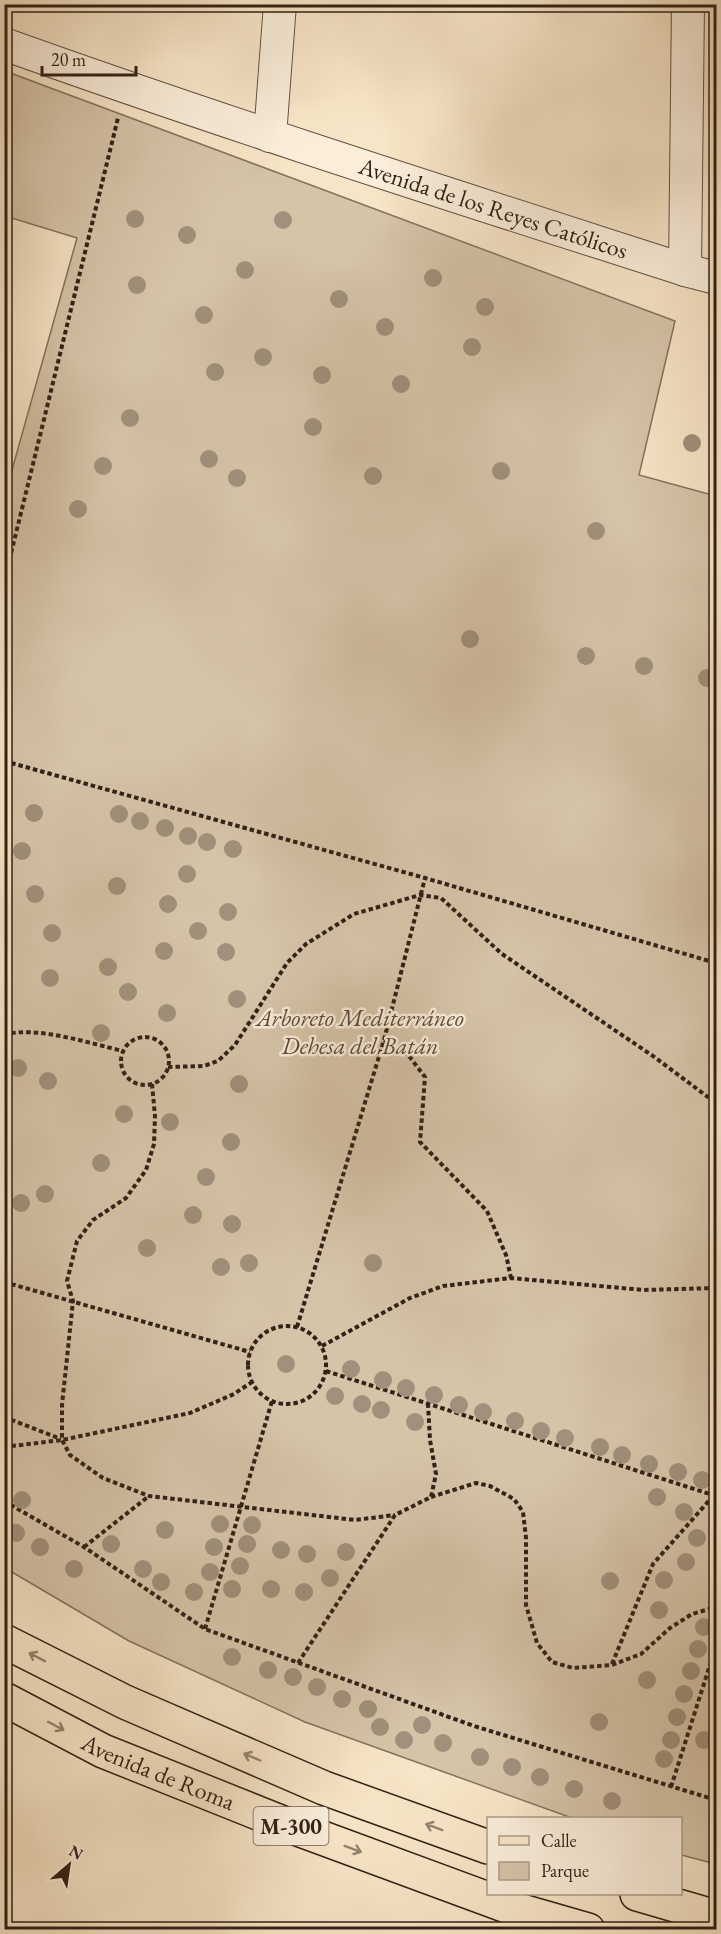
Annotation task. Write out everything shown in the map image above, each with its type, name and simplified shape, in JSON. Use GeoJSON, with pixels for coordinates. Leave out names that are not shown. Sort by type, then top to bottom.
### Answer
{"type":"FeatureCollection","features":[{"type":"Feature","properties":{"kind":"main road","name":"Avenida de Roma"},"geometry":{"type":"LineString","coordinates":[[4,1641],[125,1702],[324,1788],[487,1846]]}},
{"type":"Feature","properties":{"kind":"main road","name":"Avenida de Roma"},"geometry":{"type":"LineString","coordinates":[[4,1699],[103,1751],[298,1829],[515,1909],[588,1929]]}},
{"type":"Feature","properties":{"kind":"main road"},"geometry":{"type":"LineString","coordinates":[[644,1895],[717,1917]]}},
{"type":"Feature","properties":{"kind":"street"},"geometry":{"type":"LineString","coordinates":[[270,136],[280,4]]}},
{"type":"Feature","properties":{"kind":"street"},"geometry":{"type":"LineString","coordinates":[[685,270],[688,4]]}},
{"type":"Feature","properties":{"kind":"street","name":"Avenida de los Reyes Católicos"},"geometry":{"type":"LineString","coordinates":[[4,44],[270,136],[685,270],[717,278]]}},
{"type":"Feature","properties":{"kind":"path"},"geometry":{"type":"LineString","coordinates":[[4,582],[126,88]]}},
{"type":"Feature","properties":{"kind":"path"},"geometry":{"type":"LineString","coordinates":[[4,761],[425,878],[717,963]]}},
{"type":"Feature","properties":{"kind":"path"},"geometry":{"type":"LineString","coordinates":[[297,1327],[384,1040],[425,878]]}},
{"type":"Feature","properties":{"kind":"path"},"geometry":{"type":"LineString","coordinates":[[168,1067],[204,1066],[218,1061],[235,1046],[287,963],[306,944],[354,914],[420,895],[441,898],[502,954],[653,1056],[717,1103]]}},
{"type":"Feature","properties":{"kind":"path"},"geometry":{"type":"LineString","coordinates":[[4,1035],[11,1032],[44,1033],[123,1051]]}},
{"type":"Feature","properties":{"kind":"path"},"geometry":{"type":"LineString","coordinates":[[141,1038],[156,1040],[166,1052],[168,1067],[165,1074],[152,1084],[137,1083],[125,1073],[122,1066],[123,1051],[128,1044],[141,1038]]}},
{"type":"Feature","properties":{"kind":"path"},"geometry":{"type":"LineString","coordinates":[[384,1040],[409,1056],[425,1077],[420,1142],[487,1211],[506,1255],[511,1278]]}},
{"type":"Feature","properties":{"kind":"path"},"geometry":{"type":"LineString","coordinates":[[152,1084],[155,1116],[154,1144],[146,1170],[126,1198],[93,1220],[77,1241],[68,1281],[73,1301],[62,1405],[62,1440],[70,1455],[104,1478],[150,1496],[356,1520],[395,1515],[431,1497],[476,1483],[490,1486],[514,1499],[523,1512],[526,1538],[526,1605],[537,1643],[552,1662],[573,1668],[612,1665],[642,1654],[670,1628],[692,1614],[717,1606]]}},
{"type":"Feature","properties":{"kind":"path"},"geometry":{"type":"LineString","coordinates":[[322,1346],[421,1294],[443,1286],[511,1278],[644,1290],[717,1288]]}},
{"type":"Feature","properties":{"kind":"path"},"geometry":{"type":"LineString","coordinates":[[4,1282],[250,1352]]}},
{"type":"Feature","properties":{"kind":"path"},"geometry":{"type":"LineString","coordinates":[[285,1325],[307,1330],[322,1346],[326,1358],[326,1371],[315,1392],[306,1399],[283,1404],[272,1401],[257,1390],[252,1382],[248,1372],[250,1352],[263,1333],[274,1327],[285,1325]]}},
{"type":"Feature","properties":{"kind":"path"},"geometry":{"type":"LineString","coordinates":[[326,1371],[715,1495],[653,1564],[612,1665]]}},
{"type":"Feature","properties":{"kind":"path"},"geometry":{"type":"LineString","coordinates":[[4,1447],[62,1440],[190,1413],[234,1394],[252,1382]]}},
{"type":"Feature","properties":{"kind":"path"},"geometry":{"type":"LineString","coordinates":[[205,1629],[272,1401]]}},
{"type":"Feature","properties":{"kind":"path"},"geometry":{"type":"LineString","coordinates":[[428,1404],[430,1440],[436,1474],[431,1497]]}},
{"type":"Feature","properties":{"kind":"path"},"geometry":{"type":"LineString","coordinates":[[4,1417],[62,1440]]}},
{"type":"Feature","properties":{"kind":"path"},"geometry":{"type":"LineString","coordinates":[[84,1547],[150,1496]]}},
{"type":"Feature","properties":{"kind":"path"},"geometry":{"type":"LineString","coordinates":[[4,1501],[84,1547],[205,1629],[474,1726],[717,1800]]}},
{"type":"Feature","properties":{"kind":"path"},"geometry":{"type":"LineString","coordinates":[[298,1663],[395,1515]]}},
{"type":"Feature","properties":{"kind":"path"},"geometry":{"type":"LineString","coordinates":[[671,1787],[717,1646]]}},
{"type":"Feature","properties":{"kind":"green space","name":"Arboreto Mediterráneo Dehesa del Batán"},"geometry":{"type":"Polygon","coordinates":[[[5,71],[675,321],[639,475],[716,496],[716,1864],[682,1855],[682,1817],[569,1817],[305,1722],[129,1641],[5,1568],[5,495],[77,238],[5,216],[5,71]]]}}]}
